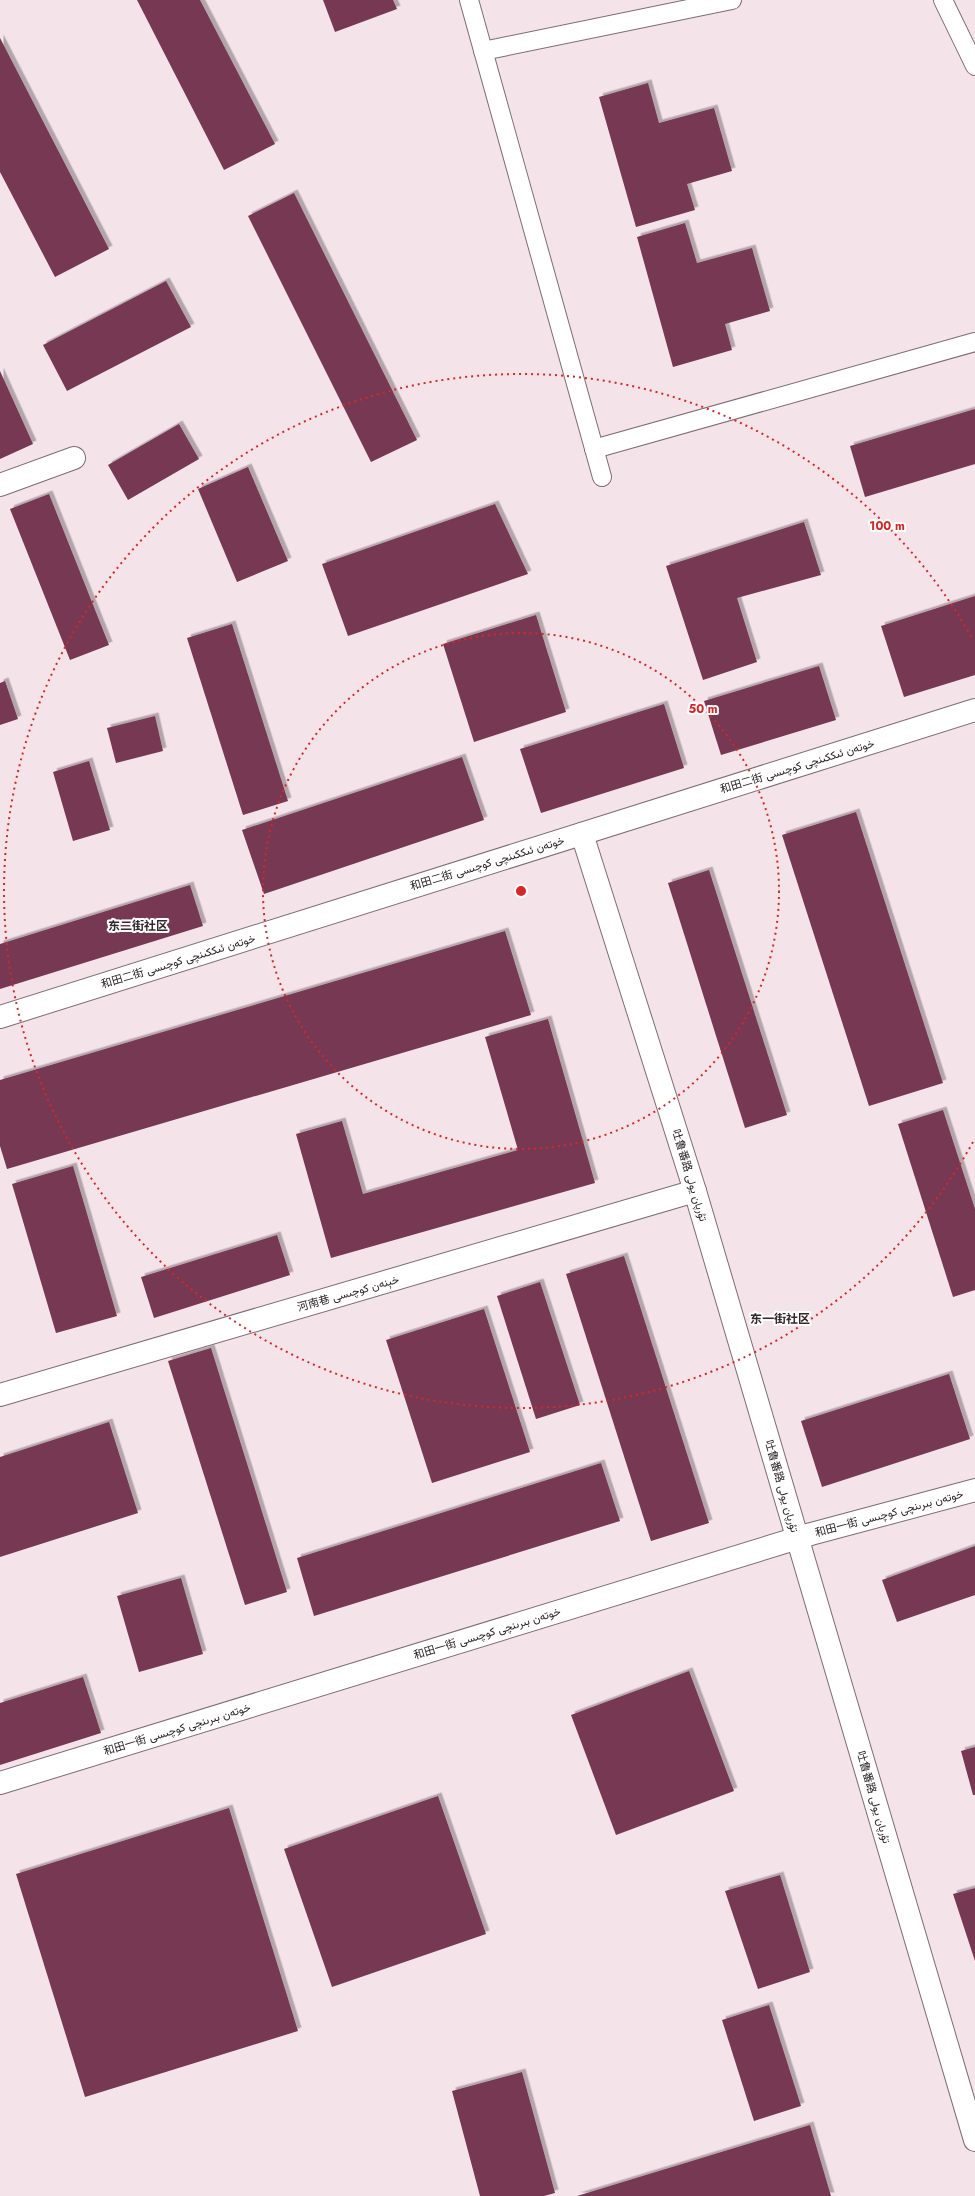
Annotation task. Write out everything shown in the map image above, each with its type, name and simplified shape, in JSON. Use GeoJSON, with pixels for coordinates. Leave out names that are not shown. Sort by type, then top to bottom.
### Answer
{"type":"FeatureCollection","features":[{"type":"Feature","properties":{"kind":"street"},"geometry":{"type":"LineString","coordinates":[[0,485],[74,458]]}},
{"type":"Feature","properties":{"kind":"street","name":"和田二街 خوتەن ئىككىنچى كوچىسى"},"geometry":{"type":"LineString","coordinates":[[0,1017],[975,710]]}},
{"type":"Feature","properties":{"kind":"street","name":"吐鲁番路 تۇرپان يولى"},"geometry":{"type":"LineString","coordinates":[[582,834],[695,1190],[975,2140]]}},
{"type":"Feature","properties":{"kind":"street","name":"河南巷 خېنەن كوچىسى"},"geometry":{"type":"LineString","coordinates":[[0,1395],[695,1190]]}},
{"type":"Feature","properties":{"kind":"street","name":"和田一街 خوتەن بىرىنچى كوچىسى"},"geometry":{"type":"LineString","coordinates":[[0,1783],[797,1538],[975,1490]]}},
{"type":"Feature","properties":{"kind":"lane"},"geometry":{"type":"LineString","coordinates":[[469,0],[602,477]]}},
{"type":"Feature","properties":{"kind":"lane"},"geometry":{"type":"LineString","coordinates":[[483,51],[732,0]]}},
{"type":"Feature","properties":{"kind":"lane"},"geometry":{"type":"LineString","coordinates":[[943,0],[975,66]]}},
{"type":"Feature","properties":{"kind":"lane"},"geometry":{"type":"LineString","coordinates":[[594,449],[975,342]]}},
{"type":"Feature","properties":{"kind":"building"},"geometry":{"type":"Polygon","coordinates":[[[137,0],[200,0],[275,144],[224,170],[137,0]]]}},
{"type":"Feature","properties":{"kind":"building"},"geometry":{"type":"Polygon","coordinates":[[[323,0],[393,0],[397,9],[335,32],[323,0]]]}},
{"type":"Feature","properties":{"kind":"building"},"geometry":{"type":"Polygon","coordinates":[[[0,38],[109,249],[55,277],[0,172],[0,38]]]}},
{"type":"Feature","properties":{"kind":"building"},"geometry":{"type":"Polygon","coordinates":[[[648,83],[659,123],[714,108],[732,171],[687,184],[695,210],[636,227],[599,97],[648,83]]]}},
{"type":"Feature","properties":{"kind":"building"},"geometry":{"type":"Polygon","coordinates":[[[294,193],[417,440],[371,462],[248,216],[294,193]]]}},
{"type":"Feature","properties":{"kind":"building"},"geometry":{"type":"Polygon","coordinates":[[[685,223],[697,263],[752,248],[770,311],[725,324],[732,350],[673,367],[637,237],[685,223]]]}},
{"type":"Feature","properties":{"kind":"building"},"geometry":{"type":"Polygon","coordinates":[[[166,281],[191,327],[67,391],[43,345],[166,281]]]}},
{"type":"Feature","properties":{"kind":"building"},"geometry":{"type":"Polygon","coordinates":[[[0,371],[33,444],[0,459],[0,371]]]}},
{"type":"Feature","properties":{"kind":"building"},"geometry":{"type":"Polygon","coordinates":[[[975,409],[975,464],[865,497],[850,446],[975,409]]]}},
{"type":"Feature","properties":{"kind":"building"},"geometry":{"type":"Polygon","coordinates":[[[179,424],[199,459],[128,500],[108,465],[179,424]]]}},
{"type":"Feature","properties":{"kind":"building"},"geometry":{"type":"Polygon","coordinates":[[[248,467],[288,561],[237,582],[198,489],[248,467]]]}},
{"type":"Feature","properties":{"kind":"building"},"geometry":{"type":"Polygon","coordinates":[[[49,494],[109,645],[70,660],[10,509],[49,494]]]}},
{"type":"Feature","properties":{"kind":"building"},"geometry":{"type":"Polygon","coordinates":[[[495,504],[528,574],[348,636],[322,564],[495,504]]]}},
{"type":"Feature","properties":{"kind":"building"},"geometry":{"type":"Polygon","coordinates":[[[804,522],[821,575],[737,598],[757,662],[703,680],[666,566],[804,522]]]}},
{"type":"Feature","properties":{"kind":"building"},"geometry":{"type":"Polygon","coordinates":[[[975,596],[975,675],[904,697],[881,626],[975,596]]]}},
{"type":"Feature","properties":{"kind":"building"},"geometry":{"type":"Polygon","coordinates":[[[536,615],[566,712],[474,742],[443,644],[536,615]]]}},
{"type":"Feature","properties":{"kind":"building"},"geometry":{"type":"Polygon","coordinates":[[[232,624],[288,801],[243,815],[187,638],[232,624]]]}},
{"type":"Feature","properties":{"kind":"building"},"geometry":{"type":"Polygon","coordinates":[[[819,666],[836,720],[721,755],[704,701],[819,666]]]}},
{"type":"Feature","properties":{"kind":"building"},"geometry":{"type":"Polygon","coordinates":[[[5,681],[18,719],[0,725],[0,683],[5,681]]]}},
{"type":"Feature","properties":{"kind":"building"},"geometry":{"type":"Polygon","coordinates":[[[664,704],[684,768],[541,813],[520,749],[664,704]]]}},
{"type":"Feature","properties":{"kind":"building"},"geometry":{"type":"Polygon","coordinates":[[[155,716],[163,751],[116,763],[107,728],[155,716]]]}},
{"type":"Feature","properties":{"kind":"building"},"geometry":{"type":"Polygon","coordinates":[[[462,757],[484,820],[264,894],[242,830],[462,757]]]}},
{"type":"Feature","properties":{"kind":"building"},"geometry":{"type":"Polygon","coordinates":[[[89,761],[110,830],[73,841],[53,772],[89,761]]]}},
{"type":"Feature","properties":{"kind":"building"},"geometry":{"type":"Polygon","coordinates":[[[856,812],[943,1083],[869,1106],[782,835],[856,812]]]}},
{"type":"Feature","properties":{"kind":"building"},"geometry":{"type":"Polygon","coordinates":[[[709,870],[787,1115],[745,1128],[668,883],[709,870]]]}},
{"type":"Feature","properties":{"kind":"building"},"geometry":{"type":"Polygon","coordinates":[[[190,885],[203,926],[0,989],[0,944],[190,885]]]}},
{"type":"Feature","properties":{"kind":"building"},"geometry":{"type":"Polygon","coordinates":[[[505,931],[531,1015],[7,1169],[0,1146],[0,1080],[505,931]]]}},
{"type":"Feature","properties":{"kind":"building"},"geometry":{"type":"Polygon","coordinates":[[[548,1019],[595,1183],[331,1258],[296,1134],[342,1121],[363,1194],[518,1150],[485,1037],[548,1019]]]}},
{"type":"Feature","properties":{"kind":"building"},"geometry":{"type":"Polygon","coordinates":[[[943,1110],[975,1209],[975,1290],[953,1297],[898,1124],[943,1110]]]}},
{"type":"Feature","properties":{"kind":"building"},"geometry":{"type":"Polygon","coordinates":[[[73,1166],[117,1316],[56,1333],[12,1184],[73,1166]]]}},
{"type":"Feature","properties":{"kind":"building"},"geometry":{"type":"Polygon","coordinates":[[[277,1235],[290,1275],[154,1318],[141,1277],[277,1235]]]}},
{"type":"Feature","properties":{"kind":"building"},"geometry":{"type":"Polygon","coordinates":[[[624,1256],[709,1523],[651,1541],[566,1274],[624,1256]]]}},
{"type":"Feature","properties":{"kind":"building"},"geometry":{"type":"Polygon","coordinates":[[[540,1282],[580,1405],[536,1419],[497,1296],[540,1282]]]}},
{"type":"Feature","properties":{"kind":"building"},"geometry":{"type":"Polygon","coordinates":[[[484,1309],[530,1452],[432,1483],[386,1340],[484,1309]]]}},
{"type":"Feature","properties":{"kind":"building"},"geometry":{"type":"Polygon","coordinates":[[[211,1348],[287,1592],[245,1605],[168,1361],[211,1348]]]}},
{"type":"Feature","properties":{"kind":"building"},"geometry":{"type":"Polygon","coordinates":[[[949,1374],[970,1439],[822,1487],[801,1421],[949,1374]]]}},
{"type":"Feature","properties":{"kind":"building"},"geometry":{"type":"Polygon","coordinates":[[[109,1422],[138,1513],[0,1557],[0,1457],[109,1422]]]}},
{"type":"Feature","properties":{"kind":"building"},"geometry":{"type":"Polygon","coordinates":[[[601,1463],[620,1521],[314,1616],[297,1558],[601,1463]]]}},
{"type":"Feature","properties":{"kind":"building"},"geometry":{"type":"Polygon","coordinates":[[[975,1546],[975,1595],[897,1622],[882,1580],[975,1546]]]}},
{"type":"Feature","properties":{"kind":"building"},"geometry":{"type":"Polygon","coordinates":[[[181,1578],[203,1654],[139,1672],[117,1596],[181,1578]]]}},
{"type":"Feature","properties":{"kind":"building"},"geometry":{"type":"Polygon","coordinates":[[[689,1671],[734,1791],[616,1835],[571,1715],[689,1671]]]}},
{"type":"Feature","properties":{"kind":"building"},"geometry":{"type":"Polygon","coordinates":[[[83,1677],[101,1733],[0,1765],[0,1703],[83,1677]]]}},
{"type":"Feature","properties":{"kind":"building"},"geometry":{"type":"Polygon","coordinates":[[[975,1747],[975,1795],[973,1795],[961,1751],[975,1747]]]}},
{"type":"Feature","properties":{"kind":"building"},"geometry":{"type":"Polygon","coordinates":[[[438,1796],[486,1934],[332,1987],[284,1849],[438,1796]]]}},
{"type":"Feature","properties":{"kind":"building"},"geometry":{"type":"Polygon","coordinates":[[[229,1808],[298,2031],[85,2097],[16,1874],[229,1808]]]}},
{"type":"Feature","properties":{"kind":"building"},"geometry":{"type":"Polygon","coordinates":[[[780,1875],[810,1972],[758,1989],[725,1891],[780,1875]]]}},
{"type":"Feature","properties":{"kind":"building"},"geometry":{"type":"Polygon","coordinates":[[[975,1888],[975,1961],[953,1894],[975,1888]]]}},
{"type":"Feature","properties":{"kind":"building"},"geometry":{"type":"Polygon","coordinates":[[[769,2005],[801,2106],[754,2121],[722,2020],[769,2005]]]}},
{"type":"Feature","properties":{"kind":"building"},"geometry":{"type":"Polygon","coordinates":[[[522,2072],[555,2193],[544,2196],[480,2196],[452,2091],[522,2072]]]}},
{"type":"Feature","properties":{"kind":"building"},"geometry":{"type":"Polygon","coordinates":[[[810,2125],[831,2196],[577,2196],[810,2125]]]}},
{"type":"Feature","properties":{"kind":"district","name":"东二街社区"},"geometry":{"type":"Point","coordinates":[138,926]}},
{"type":"Feature","properties":{"kind":"district","name":"东一街社区"},"geometry":{"type":"Point","coordinates":[780,1319]}}]}
